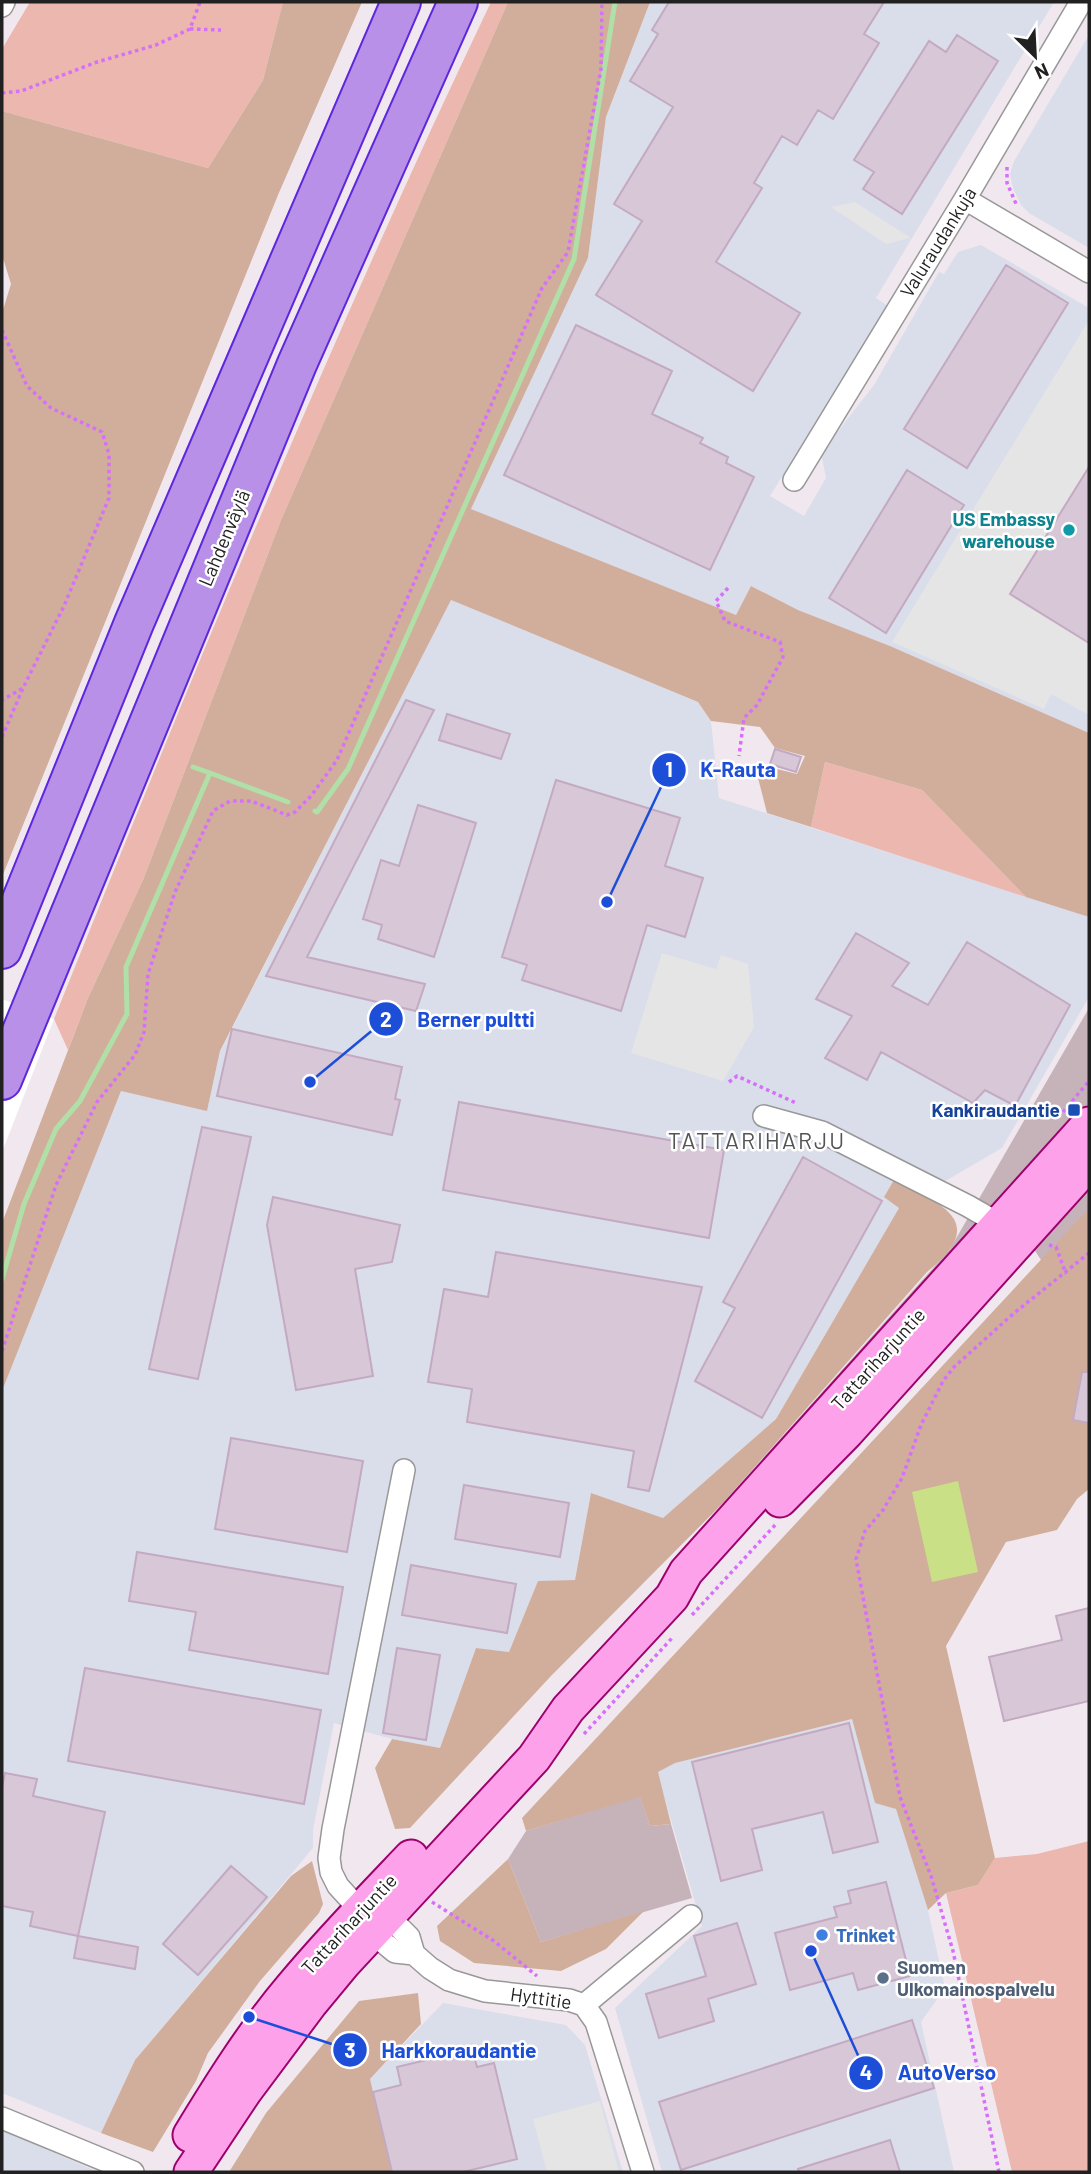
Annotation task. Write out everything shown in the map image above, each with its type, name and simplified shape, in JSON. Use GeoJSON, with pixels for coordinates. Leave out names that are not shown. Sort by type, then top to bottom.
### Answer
{"type":"FeatureCollection","features":[{"type":"Feature","properties":{"kind":"highway","name":"Lahdenväylä"},"geometry":{"type":"LineString","coordinates":[[2,1080],[291,377],[458,2]]}},
{"type":"Feature","properties":{"kind":"highway"},"geometry":{"type":"LineString","coordinates":[[384,169],[469,2]]}},
{"type":"Feature","properties":{"kind":"highway"},"geometry":{"type":"LineString","coordinates":[[2,949],[134,623],[398,7]]}},
{"type":"Feature","properties":{"kind":"main road","name":"Tattariharjuntie"},"geometry":{"type":"LineString","coordinates":[[1022,1235],[1089,1124]]}},
{"type":"Feature","properties":{"kind":"main road","name":"Tattariharjuntie"},"geometry":{"type":"LineString","coordinates":[[191,2172],[245,2091],[373,1920],[522,1744],[574,1724],[682,1606],[686,1572],[1022,1235],[1089,1163]]}},
{"type":"Feature","properties":{"kind":"main road","name":"Tattariharjuntie"},"geometry":{"type":"LineString","coordinates":[[169,2172],[221,2083],[281,2001],[373,1920]]}},
{"type":"Feature","properties":{"kind":"street","name":"Valuraudankuja"},"geometry":{"type":"LineString","coordinates":[[794,480],[1081,2]]}},
{"type":"Feature","properties":{"kind":"street"},"geometry":{"type":"LineString","coordinates":[[965,199],[1089,272]]}},
{"type":"Feature","properties":{"kind":"street"},"geometry":{"type":"LineString","coordinates":[[764,1116],[822,1132],[1022,1235]]}},
{"type":"Feature","properties":{"kind":"street","name":"Hyttitie"},"geometry":{"type":"LineString","coordinates":[[404,1470],[333,1829],[329,1858],[331,1872],[338,1886],[373,1920],[395,1952],[414,1954],[449,1979],[485,1991],[569,2000],[584,2005],[596,2022],[643,2172]]}},
{"type":"Feature","properties":{"kind":"street"},"geometry":{"type":"LineString","coordinates":[[584,2005],[691,1916]]}},
{"type":"Feature","properties":{"kind":"street"},"geometry":{"type":"LineString","coordinates":[[2,2118],[133,2172]]}},
{"type":"Feature","properties":{"kind":"path"},"geometry":{"type":"LineString","coordinates":[[190,29],[200,2]]}},
{"type":"Feature","properties":{"kind":"path"},"geometry":{"type":"LineString","coordinates":[[2,1351],[56,1185],[97,1102],[135,1055],[140,1044],[144,1032],[148,974],[175,892],[213,811],[230,801],[251,801],[287,815],[295,812],[311,796],[337,760],[542,288],[568,252],[601,69],[602,2]]}},
{"type":"Feature","properties":{"kind":"path"},"geometry":{"type":"LineString","coordinates":[[2,93],[21,92],[97,62],[156,46],[190,29],[221,30]]}},
{"type":"Feature","properties":{"kind":"path"},"geometry":{"type":"LineString","coordinates":[[1008,162],[1007,183],[1022,211]]}},
{"type":"Feature","properties":{"kind":"path"},"geometry":{"type":"LineString","coordinates":[[2,330],[27,386],[51,408],[102,432],[109,454],[110,498],[64,606],[2,737]]}},
{"type":"Feature","properties":{"kind":"path"},"geometry":{"type":"LineString","coordinates":[[728,588],[716,601],[724,621],[780,642],[783,657],[757,705],[744,718],[739,756]]}},
{"type":"Feature","properties":{"kind":"path"},"geometry":{"type":"LineString","coordinates":[[2,700],[23,688]]}},
{"type":"Feature","properties":{"kind":"path"},"geometry":{"type":"LineString","coordinates":[[1022,1235],[1056,1247],[1066,1274]]}},
{"type":"Feature","properties":{"kind":"path"},"geometry":{"type":"LineString","coordinates":[[999,2172],[953,1951],[931,1876],[900,1797],[856,1559],[864,1531],[883,1510],[902,1478],[921,1425],[943,1381],[954,1367],[1013,1314],[1089,1253]]}},
{"type":"Feature","properties":{"kind":"path"},"geometry":{"type":"LineString","coordinates":[[682,1606],[776,1523]]}},
{"type":"Feature","properties":{"kind":"path"},"geometry":{"type":"LineString","coordinates":[[574,1724],[673,1636]]}},
{"type":"Feature","properties":{"kind":"path"},"geometry":{"type":"LineString","coordinates":[[424,1907],[430,1901],[494,1941],[540,1978]]}},
{"type":"Feature","properties":{"kind":"shaded area"},"geometry":{"type":"Polygon","coordinates":[[[30,2],[283,2],[263,80],[208,168],[2,111],[2,49],[30,2]]]}},
{"type":"Feature","properties":{"kind":"shaded area"},"geometry":{"type":"Polygon","coordinates":[[[283,2],[362,2],[278,195],[2,877],[2,313],[11,284],[2,255],[2,111],[208,168],[263,80],[283,2]]]}},
{"type":"Feature","properties":{"kind":"shaded area"},"geometry":{"type":"Polygon","coordinates":[[[491,2],[508,2],[281,520],[143,880],[88,998],[68,1050],[54,1019],[264,507],[375,253],[491,2]]]}},
{"type":"Feature","properties":{"kind":"shaded area"},"geometry":{"type":"Polygon","coordinates":[[[508,2],[650,2],[606,117],[588,258],[471,509],[736,615],[751,586],[798,610],[890,646],[1089,733],[1089,917],[1026,897],[922,790],[825,762],[811,827],[767,813],[756,770],[769,767],[797,774],[805,756],[775,748],[760,727],[711,721],[698,702],[451,600],[220,1051],[207,1111],[121,1091],[2,1391],[2,1223],[88,998],[143,880],[281,520],[508,2]]]}},
{"type":"Feature","properties":{"kind":"shaded area"},"geometry":{"type":"Polygon","coordinates":[[[650,2],[1054,2],[876,298],[888,306],[770,496],[804,516],[826,478],[821,453],[874,385],[939,272],[944,274],[958,252],[981,245],[1089,308],[1089,733],[890,646],[798,610],[751,586],[736,615],[471,509],[588,258],[606,117],[650,2]]]}},
{"type":"Feature","properties":{"kind":"shaded area"},"geometry":{"type":"Polygon","coordinates":[[[1089,35],[1089,248],[1029,213],[1021,205],[1010,174],[1014,161],[1089,35]]]}},
{"type":"Feature","properties":{"kind":"shaded area"},"geometry":{"type":"Polygon","coordinates":[[[855,202],[911,238],[886,244],[831,207],[855,202]]]}},
{"type":"Feature","properties":{"kind":"shaded area"},"geometry":{"type":"Polygon","coordinates":[[[1089,320],[1089,467],[1010,594],[1089,643],[1089,715],[1051,694],[1044,709],[892,642],[1089,320]]]}},
{"type":"Feature","properties":{"kind":"shaded area"},"geometry":{"type":"Polygon","coordinates":[[[451,600],[698,702],[711,721],[719,798],[1089,917],[1089,997],[1002,1148],[899,1208],[776,1419],[663,1518],[591,1493],[575,1580],[538,1582],[509,1652],[476,1648],[440,1748],[392,1739],[334,1723],[313,1830],[313,1848],[135,2060],[101,2133],[2,2093],[2,1391],[121,1091],[207,1110],[220,1052],[451,600]]]}},
{"type":"Feature","properties":{"kind":"shaded area"},"geometry":{"type":"Polygon","coordinates":[[[825,762],[922,790],[1026,897],[811,827],[825,762]]]}},
{"type":"Feature","properties":{"kind":"shaded area"},"geometry":{"type":"Polygon","coordinates":[[[662,953],[716,969],[721,955],[748,964],[754,1027],[723,1081],[631,1053],[662,953]]]}},
{"type":"Feature","properties":{"kind":"shaded area"},"geometry":{"type":"Polygon","coordinates":[[[1089,1008],[1089,1120],[735,1516],[723,1503],[950,1249],[1089,1008]]]}},
{"type":"Feature","properties":{"kind":"shaded area"},"geometry":{"type":"Polygon","coordinates":[[[1089,1153],[1089,1274],[1045,1266],[1018,1225],[1089,1153]]]}},
{"type":"Feature","properties":{"kind":"shaded area"},"geometry":{"type":"Polygon","coordinates":[[[894,1180],[928,1198],[952,1216],[957,1227],[955,1240],[946,1254],[927,1272],[723,1503],[551,1676],[410,1828],[395,1829],[375,1768],[392,1739],[440,1748],[476,1648],[509,1652],[538,1581],[575,1580],[591,1493],[663,1518],[776,1419],[899,1208],[884,1197],[894,1180]]]}},
{"type":"Feature","properties":{"kind":"shaded area"},"geometry":{"type":"Polygon","coordinates":[[[1089,1208],[1089,1489],[1077,1499],[1057,1530],[1006,1542],[946,1646],[995,1858],[978,1885],[946,1893],[928,1910],[896,1809],[875,1803],[852,1719],[675,1763],[658,1772],[671,1824],[650,1826],[640,1797],[526,1831],[522,1818],[1089,1208]]]}},
{"type":"Feature","properties":{"kind":"shaded area"},"geometry":{"type":"Polygon","coordinates":[[[852,1719],[875,1802],[896,1809],[928,1910],[945,1988],[921,2022],[954,2172],[662,2172],[615,2008],[702,1926],[657,1772],[674,1763],[852,1719]]]}},
{"type":"Feature","properties":{"kind":"shaded area"},"geometry":{"type":"Polygon","coordinates":[[[640,1796],[650,1826],[671,1824],[692,1898],[541,1942],[508,1859],[526,1831],[640,1796]]]}},
{"type":"Feature","properties":{"kind":"shaded area"},"geometry":{"type":"Polygon","coordinates":[[[1089,1841],[1089,2172],[1012,2172],[946,1893],[978,1885],[995,1858],[1037,1854],[1089,1841]]]}},
{"type":"Feature","properties":{"kind":"shaded area"},"geometry":{"type":"Polygon","coordinates":[[[508,1859],[541,1942],[644,1911],[606,1949],[561,1971],[474,1963],[440,1941],[437,1926],[508,1859]]]}},
{"type":"Feature","properties":{"kind":"shaded area"},"geometry":{"type":"Polygon","coordinates":[[[312,1861],[323,1904],[319,1913],[260,1981],[208,2053],[196,2081],[153,2152],[101,2133],[135,2060],[291,1876],[312,1861]]]}},
{"type":"Feature","properties":{"kind":"shaded area"},"geometry":{"type":"Polygon","coordinates":[[[418,1993],[421,2024],[370,2079],[392,2172],[229,2172],[266,2113],[359,2001],[418,1993]]]}},
{"type":"Feature","properties":{"kind":"shaded area"},"geometry":{"type":"Polygon","coordinates":[[[443,2003],[566,2025],[585,2045],[623,2172],[392,2172],[370,2079],[443,2003]]]}},
{"type":"Feature","properties":{"kind":"shaded area"},"geometry":{"type":"Polygon","coordinates":[[[600,2101],[619,2172],[547,2172],[533,2119],[600,2101]]]}},
{"type":"Feature","properties":{"kind":"shaded area"},"geometry":{"type":"Polygon","coordinates":[[[2,2130],[98,2172],[2,2172],[2,2130]]]}},
{"type":"Feature","properties":{"kind":"green space"},"geometry":{"type":"Polygon","coordinates":[[[958,1481],[978,1572],[932,1582],[912,1492],[958,1481]]]}},
{"type":"Feature","properties":{"kind":"pier"},"geometry":{"type":"Polygon","coordinates":[[[2,999],[54,1019],[2,1152],[2,999]]]}},
{"type":"Feature","properties":{"kind":"building"},"geometry":{"type":"Polygon","coordinates":[[[669,2],[884,2],[864,34],[879,43],[833,119],[818,110],[797,145],[782,136],[754,183],[762,188],[716,262],[800,313],[753,391],[596,295],[642,221],[614,204],[673,107],[630,81],[658,34],[652,30],[669,2]]]}},
{"type":"Feature","properties":{"kind":"building"},"geometry":{"type":"Polygon","coordinates":[[[957,35],[998,61],[902,214],[863,189],[874,172],[854,160],[929,41],[946,52],[957,35]]]}},
{"type":"Feature","properties":{"kind":"building"},"geometry":{"type":"Polygon","coordinates":[[[1006,265],[1068,303],[967,468],[904,429],[1006,265]]]}},
{"type":"Feature","properties":{"kind":"building"},"geometry":{"type":"Polygon","coordinates":[[[576,325],[672,371],[652,414],[703,438],[700,443],[728,457],[726,463],[754,477],[710,570],[504,475],[576,325]]]}},
{"type":"Feature","properties":{"kind":"building","name":"US Embassy warehouse"},"geometry":{"type":"Polygon","coordinates":[[[1089,467],[1089,643],[1010,594],[1089,467]]]}},
{"type":"Feature","properties":{"kind":"building"},"geometry":{"type":"Polygon","coordinates":[[[907,470],[964,505],[886,633],[829,598],[907,470]]]}},
{"type":"Feature","properties":{"kind":"building"},"geometry":{"type":"Polygon","coordinates":[[[406,700],[434,710],[307,957],[425,984],[416,1011],[266,976],[406,700]]]}},
{"type":"Feature","properties":{"kind":"building"},"geometry":{"type":"Polygon","coordinates":[[[447,714],[510,734],[501,759],[439,740],[447,714]]]}},
{"type":"Feature","properties":{"kind":"building"},"geometry":{"type":"Polygon","coordinates":[[[775,749],[801,757],[796,772],[770,764],[775,749]]]}},
{"type":"Feature","properties":{"kind":"building"},"geometry":{"type":"Polygon","coordinates":[[[556,780],[680,818],[665,866],[703,878],[685,937],[647,925],[621,1011],[522,980],[527,965],[502,957],[556,780]]]}},
{"type":"Feature","properties":{"kind":"building"},"geometry":{"type":"Polygon","coordinates":[[[418,805],[476,823],[434,957],[378,939],[382,925],[363,919],[381,860],[399,866],[418,805]]]}},
{"type":"Feature","properties":{"kind":"building"},"geometry":{"type":"Polygon","coordinates":[[[856,933],[909,963],[892,986],[928,1005],[967,942],[1070,1005],[1015,1106],[985,1090],[973,1103],[881,1052],[867,1080],[825,1058],[852,1016],[816,999],[856,933]]]}},
{"type":"Feature","properties":{"kind":"building"},"geometry":{"type":"Polygon","coordinates":[[[232,1029],[402,1067],[395,1099],[400,1100],[392,1135],[217,1096],[232,1029]]]}},
{"type":"Feature","properties":{"kind":"building"},"geometry":{"type":"Polygon","coordinates":[[[459,1102],[724,1150],[709,1238],[443,1190],[459,1102]]]}},
{"type":"Feature","properties":{"kind":"building"},"geometry":{"type":"Polygon","coordinates":[[[202,1127],[251,1137],[198,1379],[149,1369],[202,1127]]]}},
{"type":"Feature","properties":{"kind":"building"},"geometry":{"type":"Polygon","coordinates":[[[803,1157],[882,1201],[762,1418],[695,1381],[735,1308],[723,1302],[803,1157]]]}},
{"type":"Feature","properties":{"kind":"building"},"geometry":{"type":"Polygon","coordinates":[[[273,1197],[400,1225],[392,1262],[355,1269],[373,1376],[296,1390],[267,1225],[273,1197]]]}},
{"type":"Feature","properties":{"kind":"building"},"geometry":{"type":"Polygon","coordinates":[[[496,1252],[702,1287],[649,1491],[628,1487],[634,1451],[467,1422],[472,1389],[428,1382],[444,1289],[488,1297],[496,1252]]]}},
{"type":"Feature","properties":{"kind":"building"},"geometry":{"type":"Polygon","coordinates":[[[1082,1372],[1089,1372],[1089,1423],[1073,1420],[1082,1372]]]}},
{"type":"Feature","properties":{"kind":"building"},"geometry":{"type":"Polygon","coordinates":[[[231,1438],[363,1461],[347,1552],[215,1529],[231,1438]]]}},
{"type":"Feature","properties":{"kind":"building"},"geometry":{"type":"Polygon","coordinates":[[[464,1485],[569,1503],[560,1557],[455,1539],[464,1485]]]}},
{"type":"Feature","properties":{"kind":"building"},"geometry":{"type":"Polygon","coordinates":[[[137,1552],[343,1587],[328,1674],[189,1650],[196,1612],[129,1601],[137,1552]]]}},
{"type":"Feature","properties":{"kind":"building"},"geometry":{"type":"Polygon","coordinates":[[[411,1565],[516,1584],[507,1633],[402,1615],[411,1565]]]}},
{"type":"Feature","properties":{"kind":"building"},"geometry":{"type":"Polygon","coordinates":[[[1089,1608],[1089,1701],[1004,1721],[989,1657],[1062,1640],[1056,1616],[1089,1608]]]}},
{"type":"Feature","properties":{"kind":"building"},"geometry":{"type":"Polygon","coordinates":[[[397,1648],[440,1655],[426,1740],[383,1733],[397,1648]]]}},
{"type":"Feature","properties":{"kind":"building"},"geometry":{"type":"Polygon","coordinates":[[[85,1668],[321,1710],[304,1804],[68,1761],[85,1668]]]}},
{"type":"Feature","properties":{"kind":"building"},"geometry":{"type":"Polygon","coordinates":[[[849,1723],[878,1842],[833,1853],[823,1812],[752,1829],[762,1870],[721,1881],[692,1762],[849,1723]]]}},
{"type":"Feature","properties":{"kind":"building"},"geometry":{"type":"Polygon","coordinates":[[[5,1773],[37,1779],[33,1796],[105,1812],[78,1936],[30,1926],[33,1912],[2,1906],[2,1788],[5,1773]]]}},
{"type":"Feature","properties":{"kind":"building"},"geometry":{"type":"Polygon","coordinates":[[[231,1866],[267,1897],[198,1975],[163,1944],[231,1866]]]}},
{"type":"Feature","properties":{"kind":"building"},"geometry":{"type":"Polygon","coordinates":[[[886,1882],[910,1976],[858,1990],[853,1973],[790,1990],[775,1933],[837,1917],[834,1907],[851,1903],[848,1891],[886,1882]]]}},
{"type":"Feature","properties":{"kind":"building"},"geometry":{"type":"Polygon","coordinates":[[[737,1923],[756,1984],[708,1999],[714,2021],[659,2038],[646,1994],[706,1976],[694,1936],[737,1923]]]}},
{"type":"Feature","properties":{"kind":"building"},"geometry":{"type":"Polygon","coordinates":[[[78,1936],[138,1947],[135,1969],[74,1958],[78,1936]]]}},
{"type":"Feature","properties":{"kind":"building"},"geometry":{"type":"Polygon","coordinates":[[[912,2020],[934,2088],[681,2170],[659,2102],[912,2020]]]}},
{"type":"Feature","properties":{"kind":"building"},"geometry":{"type":"Polygon","coordinates":[[[472,2049],[477,2067],[494,2063],[517,2159],[463,2172],[392,2172],[373,2092],[401,2085],[397,2067],[472,2049]]]}},
{"type":"Feature","properties":{"kind":"building"},"geometry":{"type":"Polygon","coordinates":[[[890,2140],[900,2172],[799,2172],[798,2169],[890,2140]]]}},
{"type":"Feature","properties":{"kind":"waterway"},"geometry":{"type":"LineString","coordinates":[[315,811],[317,812],[348,769],[574,259],[615,2]]}},
{"type":"Feature","properties":{"kind":"waterway"},"geometry":{"type":"LineString","coordinates":[[193,767],[210,773]]}},
{"type":"Feature","properties":{"kind":"waterway"},"geometry":{"type":"LineString","coordinates":[[2,1279],[24,1204],[56,1129],[80,1101],[127,1014],[126,967],[210,773],[288,802]]}},
{"type":"Feature","properties":{"kind":"place","name":"US Embassy warehouse"},"geometry":{"type":"Point","coordinates":[1069,530]}},
{"type":"Feature","properties":{"kind":"place","name":"K-Rauta"},"geometry":{"type":"Point","coordinates":[607,902]}},
{"type":"Feature","properties":{"kind":"place","name":"Berner pultti"},"geometry":{"type":"Point","coordinates":[310,1082]}},
{"type":"Feature","properties":{"kind":"place","name":"Kankiraudantie"},"geometry":{"type":"Point","coordinates":[1074,1110]}},
{"type":"Feature","properties":{"kind":"place","name":"Trinket"},"geometry":{"type":"Point","coordinates":[822,1935]}},
{"type":"Feature","properties":{"kind":"place","name":"AutoVerso"},"geometry":{"type":"Point","coordinates":[811,1951]}},
{"type":"Feature","properties":{"kind":"place","name":"Suomen Ulkomainospalvelu"},"geometry":{"type":"Point","coordinates":[883,1978]}},
{"type":"Feature","properties":{"kind":"place","name":"Harkkoraudantie"},"geometry":{"type":"Point","coordinates":[249,2017]}},
{"type":"Feature","properties":{"kind":"district","name":"TATTARIHARJU"},"geometry":{"type":"Point","coordinates":[757,1141]}}]}
